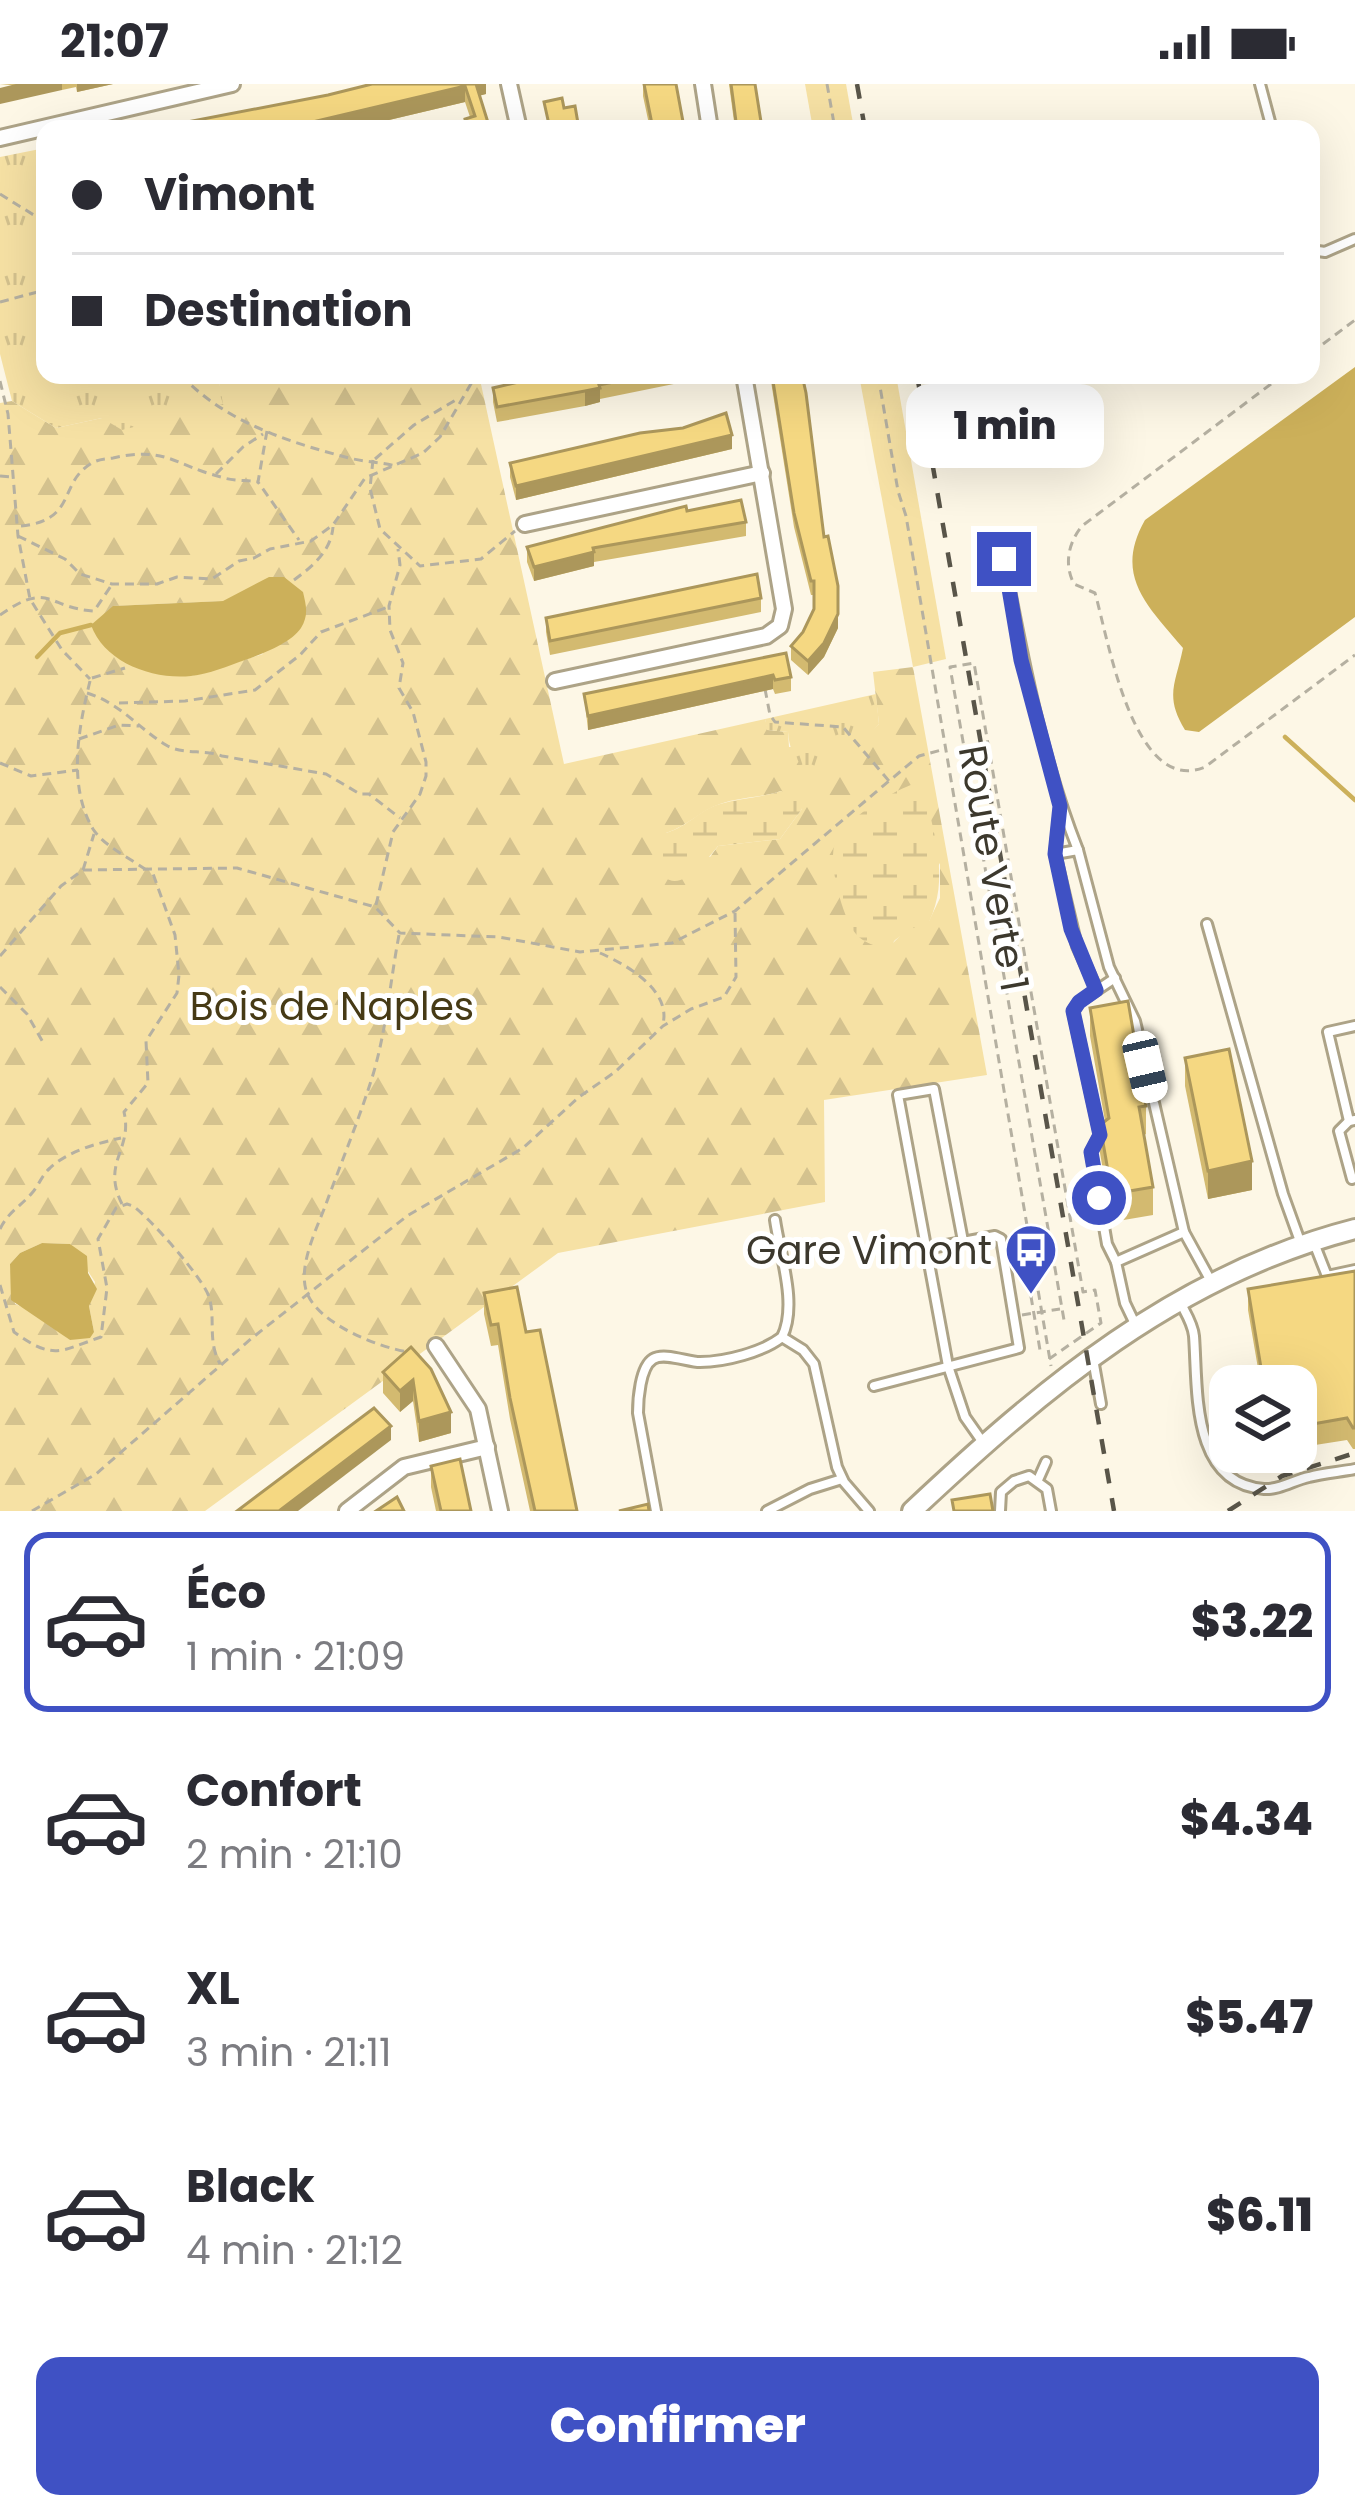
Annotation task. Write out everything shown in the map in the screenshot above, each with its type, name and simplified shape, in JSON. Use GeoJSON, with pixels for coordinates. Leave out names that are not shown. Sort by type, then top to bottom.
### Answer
{"type":"FeatureCollection","features":[{"type":"Feature","properties":{"kind":"street"},"geometry":{"type":"LineString","coordinates":[[77,120],[232,84]]}},
{"type":"Feature","properties":{"kind":"street"},"geometry":{"type":"LineString","coordinates":[[509,84],[517,120]]}},
{"type":"Feature","properties":{"kind":"street"},"geometry":{"type":"LineString","coordinates":[[703,84],[709,120]]}},
{"type":"Feature","properties":{"kind":"street"},"geometry":{"type":"LineString","coordinates":[[0,138],[36,130]]}},
{"type":"Feature","properties":{"kind":"street"},"geometry":{"type":"LineString","coordinates":[[555,681],[777,630],[784,609],[746,384]]}},
{"type":"Feature","properties":{"kind":"street"},"geometry":{"type":"LineString","coordinates":[[525,524],[762,473]]}},
{"type":"Feature","properties":{"kind":"street"},"geometry":{"type":"LineString","coordinates":[[915,1510],[984,1444],[1091,1355],[1136,1326],[1212,1284],[1355,1228]]}},
{"type":"Feature","properties":{"kind":"street"},"geometry":{"type":"LineString","coordinates":[[429,1351],[472,1396],[500,1511]]}},
{"type":"Feature","properties":{"kind":"street"},"geometry":{"type":"LineString","coordinates":[[347,1511],[404,1467],[487,1447]]}},
{"type":"Feature","properties":{"kind":"lane"},"geometry":{"type":"LineString","coordinates":[[1259,84],[1269,120]]}},
{"type":"Feature","properties":{"kind":"lane"},"geometry":{"type":"LineString","coordinates":[[1320,251],[1355,238]]}},
{"type":"Feature","properties":{"kind":"lane"},"geometry":{"type":"LineString","coordinates":[[1004,559],[1021,660],[1060,806],[1078,850],[1105,954],[1135,1021],[1184,1232],[1212,1284]]}},
{"type":"Feature","properties":{"kind":"lane"},"geometry":{"type":"LineString","coordinates":[[1060,806],[1055,854],[1071,929],[1096,990]]}},
{"type":"Feature","properties":{"kind":"lane"},"geometry":{"type":"LineString","coordinates":[[1055,854],[1078,850]]}},
{"type":"Feature","properties":{"kind":"lane"},"geometry":{"type":"LineString","coordinates":[[1207,924],[1283,1193],[1327,1276],[1355,1270]]}},
{"type":"Feature","properties":{"kind":"lane"},"geometry":{"type":"LineString","coordinates":[[1115,978],[1079,1002],[1074,1016],[1100,1135],[1091,1152],[1107,1244],[1136,1326]]}},
{"type":"Feature","properties":{"kind":"lane"},"geometry":{"type":"LineString","coordinates":[[1354,1183],[1339,1131],[1352,1121],[1328,1032],[1355,1026]]}},
{"type":"Feature","properties":{"kind":"lane"},"geometry":{"type":"LineString","coordinates":[[963,1241],[934,1089],[894,1096],[948,1366],[969,1425],[984,1444]]}},
{"type":"Feature","properties":{"kind":"lane"},"geometry":{"type":"LineString","coordinates":[[656,1511],[638,1413],[651,1360],[710,1361],[782,1337],[788,1313],[775,1220]]}},
{"type":"Feature","properties":{"kind":"lane"},"geometry":{"type":"LineString","coordinates":[[1116,1262],[1184,1232]]}},
{"type":"Feature","properties":{"kind":"lane"},"geometry":{"type":"LineString","coordinates":[[874,1386],[1019,1348],[1001,1239],[995,1236],[926,1249]]}},
{"type":"Feature","properties":{"kind":"lane"},"geometry":{"type":"LineString","coordinates":[[1180,1301],[1194,1331],[1194,1382],[1201,1422],[1220,1466],[1243,1482],[1266,1489],[1355,1469]]}},
{"type":"Feature","properties":{"kind":"lane"},"geometry":{"type":"LineString","coordinates":[[782,1337],[814,1364],[842,1479],[869,1511]]}},
{"type":"Feature","properties":{"kind":"lane"},"geometry":{"type":"LineString","coordinates":[[1091,1355],[1101,1404]]}},
{"type":"Feature","properties":{"kind":"lane"},"geometry":{"type":"LineString","coordinates":[[1038,1480],[1046,1462]]}},
{"type":"Feature","properties":{"kind":"lane"},"geometry":{"type":"LineString","coordinates":[[1000,1511],[998,1500],[1007,1486],[1023,1477],[1038,1480],[1047,1489],[1051,1511]]}},
{"type":"Feature","properties":{"kind":"lane"},"geometry":{"type":"LineString","coordinates":[[767,1511],[842,1479]]}},
{"type":"Feature","properties":{"kind":"path"},"geometry":{"type":"LineString","coordinates":[[827,84],[833,120]]}},
{"type":"Feature","properties":{"kind":"path"},"geometry":{"type":"LineString","coordinates":[[0,194],[36,216]]}},
{"type":"Feature","properties":{"kind":"path"},"geometry":{"type":"LineString","coordinates":[[0,302],[36,292]]}},
{"type":"Feature","properties":{"kind":"path"},"geometry":{"type":"LineString","coordinates":[[1320,346],[1355,320]]}},
{"type":"Feature","properties":{"kind":"path"},"geometry":{"type":"LineString","coordinates":[[0,382],[30,599],[90,679]]}},
{"type":"Feature","properties":{"kind":"path"},"geometry":{"type":"LineString","coordinates":[[190,384],[238,421],[349,458],[396,466]]}},
{"type":"Feature","properties":{"kind":"path"},"geometry":{"type":"LineString","coordinates":[[473,384],[373,460],[370,488],[380,529],[420,566],[481,559],[525,524]]}},
{"type":"Feature","properties":{"kind":"path","name":"Route Verte 1"},"geometry":{"type":"LineString","coordinates":[[880,384],[947,748],[1025,1237],[1054,1372]]}},
{"type":"Feature","properties":{"kind":"path"},"geometry":{"type":"LineString","coordinates":[[1271,384],[1082,526],[1071,543],[1069,572],[1074,584],[1095,593],[1124,696],[1143,742],[1181,768],[1196,771],[1205,767],[1355,655]]}},
{"type":"Feature","properties":{"kind":"path"},"geometry":{"type":"LineString","coordinates":[[18,536],[80,574],[112,584],[158,584],[177,577],[212,579],[239,561],[311,541],[333,525],[365,478],[423,453],[440,437],[464,394]]}},
{"type":"Feature","properties":{"kind":"path"},"geometry":{"type":"LineString","coordinates":[[444,407],[459,404]]}},
{"type":"Feature","properties":{"kind":"path"},"geometry":{"type":"LineString","coordinates":[[215,475],[267,430]]}},
{"type":"Feature","properties":{"kind":"path"},"geometry":{"type":"LineString","coordinates":[[267,430],[258,482],[300,542]]}},
{"type":"Feature","properties":{"kind":"path"},"geometry":{"type":"LineString","coordinates":[[19,526],[45,524],[54,517],[94,462],[138,452],[163,455],[215,475],[258,482]]}},
{"type":"Feature","properties":{"kind":"path"},"geometry":{"type":"LineString","coordinates":[[0,476],[14,477]]}},
{"type":"Feature","properties":{"kind":"path"},"geometry":{"type":"LineString","coordinates":[[294,580],[320,559],[332,538],[333,525]]}},
{"type":"Feature","properties":{"kind":"path"},"geometry":{"type":"LineString","coordinates":[[375,907],[393,832],[420,794],[426,762],[413,712],[399,688],[404,666],[390,630],[398,549]]}},
{"type":"Feature","properties":{"kind":"path"},"geometry":{"type":"LineString","coordinates":[[0,615],[20,601],[44,595],[94,611],[112,584]]}},
{"type":"Feature","properties":{"kind":"path"},"geometry":{"type":"LineString","coordinates":[[115,704],[255,690],[300,655],[320,632],[389,606]]}},
{"type":"Feature","properties":{"kind":"path"},"geometry":{"type":"LineString","coordinates":[[1049,1359],[1101,1323],[1095,1290],[1083,1292],[974,663],[950,667],[1064,1321]]}},
{"type":"Feature","properties":{"kind":"path"},"geometry":{"type":"LineString","coordinates":[[90,679],[125,668]]}},
{"type":"Feature","properties":{"kind":"path"},"geometry":{"type":"LineString","coordinates":[[761,670],[771,718],[797,728],[835,724],[889,781]]}},
{"type":"Feature","properties":{"kind":"path"},"geometry":{"type":"LineString","coordinates":[[90,679],[80,716],[80,795],[94,832],[148,869],[175,935],[178,993],[146,1041],[148,1083],[125,1109],[112,1177],[122,1204],[143,1213],[209,1297],[212,1348],[221,1365]]}},
{"type":"Feature","properties":{"kind":"path"},"geometry":{"type":"LineString","coordinates":[[87,693],[115,704],[174,749],[206,749],[326,774],[360,794],[369,794],[402,819]]}},
{"type":"Feature","properties":{"kind":"path"},"geometry":{"type":"LineString","coordinates":[[79,740],[119,725],[141,725]]}},
{"type":"Feature","properties":{"kind":"path"},"geometry":{"type":"LineString","coordinates":[[600,953],[620,945],[672,943],[735,911],[923,753],[947,748]]}},
{"type":"Feature","properties":{"kind":"path"},"geometry":{"type":"LineString","coordinates":[[0,763],[32,776],[80,770]]}},
{"type":"Feature","properties":{"kind":"path"},"geometry":{"type":"LineString","coordinates":[[83,870],[94,832]]}},
{"type":"Feature","properties":{"kind":"path"},"geometry":{"type":"LineString","coordinates":[[0,956],[61,886],[83,870],[237,868],[375,907],[400,933],[499,938],[600,953],[657,992],[666,1011],[663,1026]]}},
{"type":"Feature","properties":{"kind":"path"},"geometry":{"type":"LineString","coordinates":[[32,1511],[96,1474],[221,1365],[406,1216],[523,1148],[579,1097],[616,1072],[663,1026],[691,1009],[711,1005],[732,987],[736,977],[735,911]]}},
{"type":"Feature","properties":{"kind":"path"},"geometry":{"type":"LineString","coordinates":[[400,933],[373,1077],[311,1245],[304,1283],[318,1309],[376,1346],[429,1351]]}},
{"type":"Feature","properties":{"kind":"path"},"geometry":{"type":"LineString","coordinates":[[0,987],[27,1014],[45,1046]]}},
{"type":"Feature","properties":{"kind":"path"},"geometry":{"type":"LineString","coordinates":[[0,1229],[3,1218],[34,1192],[53,1165],[81,1148],[123,1138]]}},
{"type":"Feature","properties":{"kind":"path"},"geometry":{"type":"LineString","coordinates":[[0,1285],[14,1332],[44,1352],[76,1350],[101,1337],[107,1288],[98,1239],[122,1204]]}},
{"type":"Feature","properties":{"kind":"path"},"geometry":{"type":"LineString","coordinates":[[1048,1234],[1025,1237],[1039,1350],[1048,1351]]}},
{"type":"Feature","properties":{"kind":"path"},"geometry":{"type":"LineString","coordinates":[[1036,1313],[1061,1308]]}},
{"type":"Feature","properties":{"kind":"green space"},"geometry":{"type":"Polygon","coordinates":[[[805,84],[846,84],[852,120],[811,120],[805,84]]]}},
{"type":"Feature","properties":{"kind":"green space"},"geometry":{"type":"Polygon","coordinates":[[[36,150],[36,384],[220,384],[223,404],[122,430],[102,418],[56,428],[12,401],[0,354],[0,157],[36,150]]]}},
{"type":"Feature","properties":{"kind":"green space","name":"Bois de Naples"},"geometry":{"type":"Polygon","coordinates":[[[219,384],[481,384],[564,764],[765,719],[768,730],[788,732],[789,747],[851,748],[879,724],[873,672],[913,667],[987,1075],[824,1100],[825,1202],[558,1253],[205,1511],[0,1511],[0,403],[12,401],[56,428],[222,404],[219,384]],[[223,601],[113,606],[191,676],[263,654],[223,601]],[[781,791],[720,804],[666,833],[710,857],[718,846],[780,839],[802,809],[781,791]],[[940,863],[893,943],[910,926],[929,921],[940,898],[940,863]],[[42,1243],[20,1253],[10,1264],[15,1304],[34,1312],[70,1340],[94,1332],[89,1306],[95,1282],[70,1244],[42,1243]]]}},
{"type":"Feature","properties":{"kind":"green space"},"geometry":{"type":"Polygon","coordinates":[[[861,384],[898,384],[946,659],[913,667],[861,384]]]}},
{"type":"Feature","properties":{"kind":"green space"},"geometry":{"type":"Polygon","coordinates":[[[876,694],[879,724],[831,771],[806,768],[795,757],[788,732],[767,730],[765,719],[876,694]]]}},
{"type":"Feature","properties":{"kind":"green space"},"geometry":{"type":"Polygon","coordinates":[[[913,784],[924,789],[938,856],[935,906],[929,922],[881,948],[861,939],[846,916],[837,889],[833,850],[860,814],[913,784]]]}},
{"type":"Feature","properties":{"kind":"green space"},"geometry":{"type":"Polygon","coordinates":[[[781,791],[798,796],[802,809],[780,839],[718,846],[695,871],[677,881],[661,874],[653,861],[666,833],[713,807],[781,791]]]}},
{"type":"Feature","properties":{"kind":"shaded area"},"geometry":{"type":"Polygon","coordinates":[[[1355,367],[1355,617],[1199,732],[1185,730],[1173,698],[1183,648],[1147,604],[1134,574],[1136,540],[1145,520],[1355,367]]]}},
{"type":"Feature","properties":{"kind":"shaded area"},"geometry":{"type":"Polygon","coordinates":[[[269,577],[284,577],[303,592],[306,614],[301,628],[268,651],[205,674],[161,675],[131,666],[107,649],[91,625],[113,606],[223,601],[269,577]]]}},
{"type":"Feature","properties":{"kind":"shaded area"},"geometry":{"type":"Polygon","coordinates":[[[42,1243],[70,1244],[87,1256],[88,1273],[97,1289],[89,1306],[94,1332],[90,1338],[70,1340],[11,1300],[10,1264],[20,1253],[42,1243]]]}},
{"type":"Feature","properties":{"kind":"building"},"geometry":{"type":"Polygon","coordinates":[[[372,84],[476,84],[487,120],[465,120],[475,116],[465,86],[321,120],[198,120],[372,84]]]}},
{"type":"Feature","properties":{"kind":"building"},"geometry":{"type":"Polygon","coordinates":[[[644,84],[676,84],[683,120],[651,120],[644,84]]]}},
{"type":"Feature","properties":{"kind":"building"},"geometry":{"type":"Polygon","coordinates":[[[731,84],[755,84],[761,120],[736,120],[731,84]]]}},
{"type":"Feature","properties":{"kind":"building"},"geometry":{"type":"Polygon","coordinates":[[[562,98],[564,108],[575,106],[577,120],[548,120],[544,102],[562,98]]]}},
{"type":"Feature","properties":{"kind":"building"},"geometry":{"type":"Polygon","coordinates":[[[510,384],[604,384],[497,407],[493,388],[510,384]]]}},
{"type":"Feature","properties":{"kind":"building"},"geometry":{"type":"Polygon","coordinates":[[[773,384],[804,384],[824,537],[828,536],[838,586],[838,614],[824,643],[808,661],[791,646],[814,609],[814,581],[794,513],[773,384]]]}},
{"type":"Feature","properties":{"kind":"building"},"geometry":{"type":"Polygon","coordinates":[[[726,413],[732,435],[516,486],[510,463],[640,433],[683,428],[726,413]]]}},
{"type":"Feature","properties":{"kind":"building"},"geometry":{"type":"Polygon","coordinates":[[[741,500],[746,522],[593,548],[594,552],[534,567],[527,547],[686,506],[687,511],[741,500]]]}},
{"type":"Feature","properties":{"kind":"building"},"geometry":{"type":"Polygon","coordinates":[[[757,574],[761,598],[550,641],[546,618],[757,574]]]}},
{"type":"Feature","properties":{"kind":"building"},"geometry":{"type":"Polygon","coordinates":[[[786,653],[791,677],[775,680],[773,675],[588,716],[584,694],[786,653]]]}},
{"type":"Feature","properties":{"kind":"building"},"geometry":{"type":"Polygon","coordinates":[[[1128,1001],[1146,1106],[1139,1107],[1153,1187],[1112,1194],[1100,1125],[1109,1118],[1090,1008],[1128,1001]]]}},
{"type":"Feature","properties":{"kind":"building"},"geometry":{"type":"Polygon","coordinates":[[[1229,1049],[1252,1161],[1208,1171],[1185,1058],[1229,1049]]]}},
{"type":"Feature","properties":{"kind":"building"},"geometry":{"type":"Polygon","coordinates":[[[1355,1271],[1355,1428],[1347,1418],[1317,1423],[1317,1365],[1261,1365],[1248,1289],[1355,1271]]]}},
{"type":"Feature","properties":{"kind":"building"},"geometry":{"type":"Polygon","coordinates":[[[517,1287],[526,1332],[540,1330],[577,1511],[535,1511],[498,1324],[491,1325],[484,1293],[517,1287]]]}},
{"type":"Feature","properties":{"kind":"building"},"geometry":{"type":"Polygon","coordinates":[[[411,1347],[431,1369],[451,1412],[419,1421],[413,1380],[400,1391],[383,1372],[411,1347]]]}},
{"type":"Feature","properties":{"kind":"building"},"geometry":{"type":"Polygon","coordinates":[[[374,1408],[391,1426],[279,1511],[237,1511],[374,1408]]]}},
{"type":"Feature","properties":{"kind":"building"},"geometry":{"type":"Polygon","coordinates":[[[460,1459],[471,1511],[441,1511],[431,1466],[460,1459]]]}},
{"type":"Feature","properties":{"kind":"building"},"geometry":{"type":"Polygon","coordinates":[[[990,1494],[993,1511],[954,1511],[952,1500],[990,1494]]]}},
{"type":"Feature","properties":{"kind":"building"},"geometry":{"type":"Polygon","coordinates":[[[397,1497],[404,1511],[376,1511],[397,1497]]]}},
{"type":"Feature","properties":{"kind":"building"},"geometry":{"type":"Polygon","coordinates":[[[648,1504],[649,1511],[619,1511],[648,1504]]]}},
{"type":"Feature","properties":{"kind":"waterway"},"geometry":{"type":"LineString","coordinates":[[37,657],[60,633],[91,625]]}},
{"type":"Feature","properties":{"kind":"waterway"},"geometry":{"type":"LineString","coordinates":[[1285,737],[1355,800]]}},
{"type":"Feature","properties":{"kind":"railway"},"geometry":{"type":"LineString","coordinates":[[857,84],[863,120]]}},
{"type":"Feature","properties":{"kind":"railway"},"geometry":{"type":"LineString","coordinates":[[919,384],[1114,1511]]}},
{"type":"Feature","properties":{"kind":"railway"},"geometry":{"type":"LineString","coordinates":[[1228,1511],[1282,1476],[1355,1453]]}},
{"type":"Feature","properties":{"kind":"place","name":"Gare Vimont"},"geometry":{"type":"Point","coordinates":[1031,1296]}},
{"type":"Feature","properties":{"kind":"route"},"geometry":{"type":"LineString","coordinates":[[1004,559],[1021,660],[1060,806],[1055,854],[1071,929],[1096,990],[1073,1011],[1100,1135],[1091,1152],[1099,1198]]}}]}
